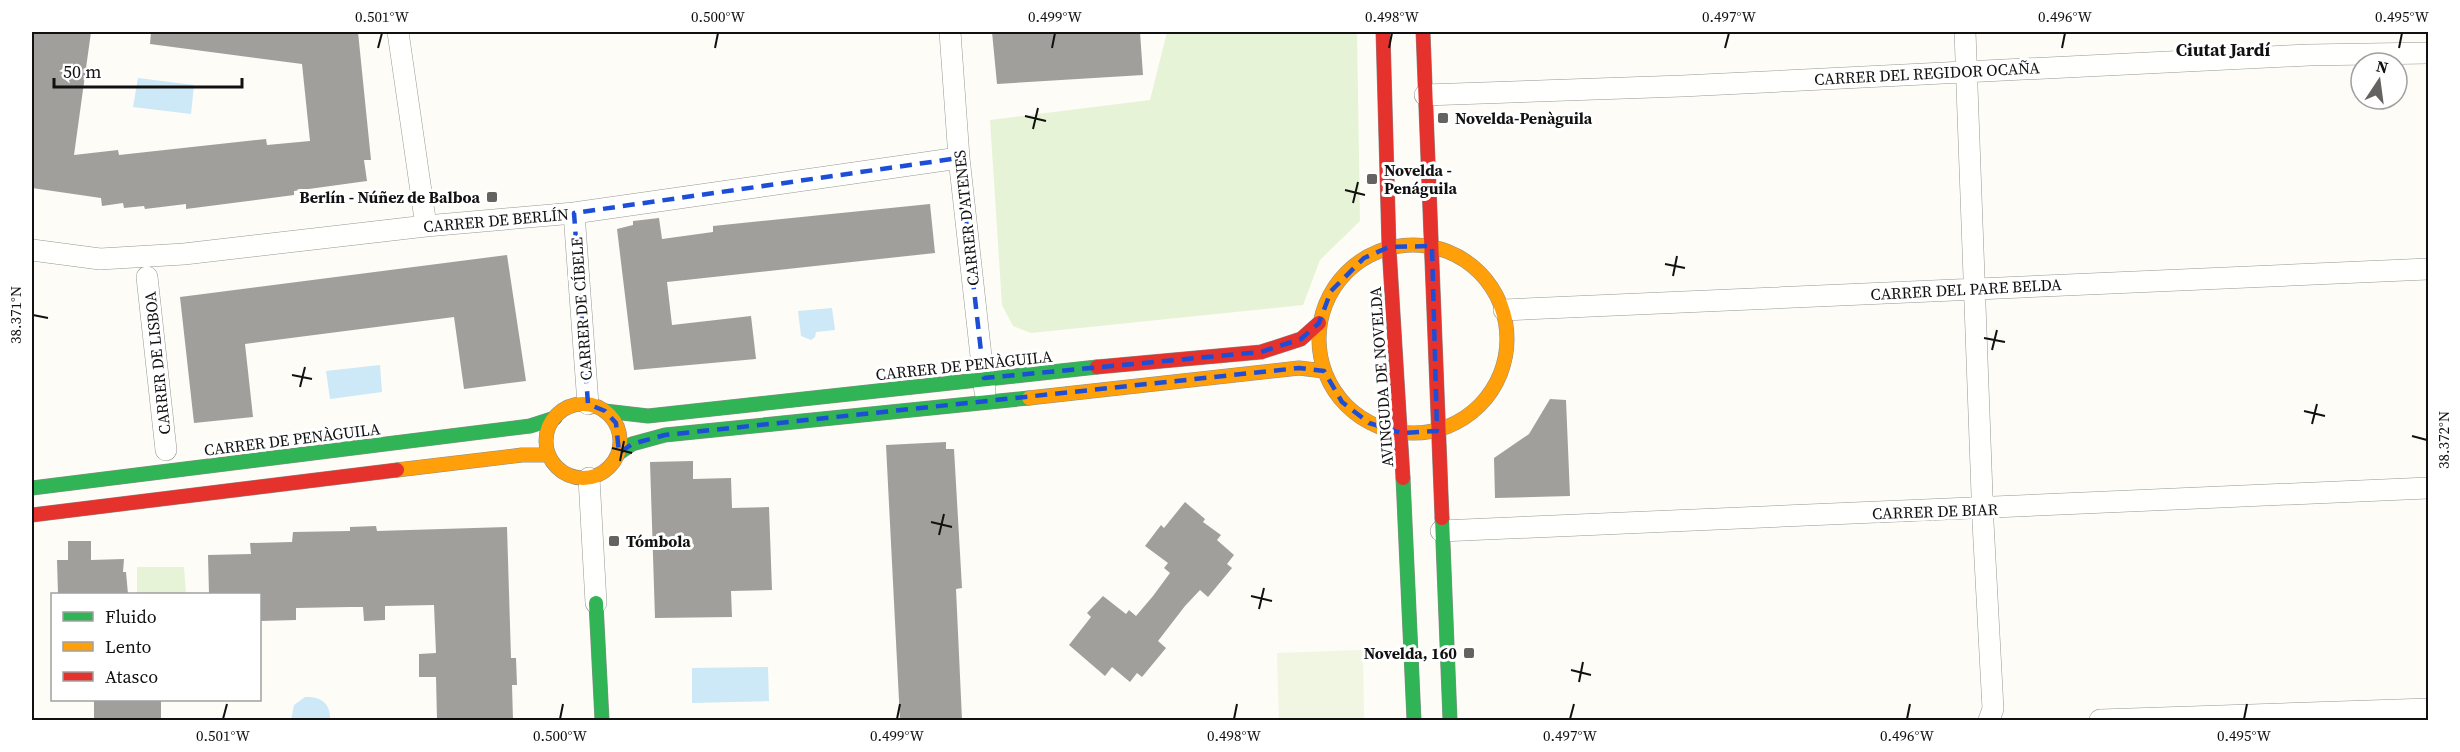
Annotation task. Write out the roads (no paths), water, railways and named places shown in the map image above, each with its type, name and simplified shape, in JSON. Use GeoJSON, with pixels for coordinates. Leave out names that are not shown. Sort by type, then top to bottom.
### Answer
{"type":"FeatureCollection","features":[{"type":"Feature","properties":{"kind":"street"},"geometry":{"type":"LineString","coordinates":[[398,32],[426,226]]}},
{"type":"Feature","properties":{"kind":"street","name":"CARRER D'ATENES"},"geometry":{"type":"LineString","coordinates":[[950,32],[959,158],[986,404]]}},
{"type":"Feature","properties":{"kind":"street","name":"AVINGUDA DE NOVELDA"},"geometry":{"type":"LineString","coordinates":[[1383,32],[1389,247],[1401,434],[1414,720]]}},
{"type":"Feature","properties":{"kind":"street"},"geometry":{"type":"LineString","coordinates":[[1423,32],[1450,720]]}},
{"type":"Feature","properties":{"kind":"street"},"geometry":{"type":"LineString","coordinates":[[1965,32],[1993,709],[1989,720]]}},
{"type":"Feature","properties":{"kind":"street","name":"CARRER DEL REGIDOR OCAÑA"},"geometry":{"type":"LineString","coordinates":[[1425,95],[2309,55],[2428,53]]}},
{"type":"Feature","properties":{"kind":"street","name":"CARRER DE BERLÍN"},"geometry":{"type":"LineString","coordinates":[[32,250],[100,259],[184,254],[426,226],[574,213],[959,158]]}},
{"type":"Feature","properties":{"kind":"street","name":"CARRER DE CÍBELE"},"geometry":{"type":"LineString","coordinates":[[574,213],[596,408]]}},
{"type":"Feature","properties":{"kind":"street"},"geometry":{"type":"LineString","coordinates":[[1432,246],[1453,253],[1474,266],[1493,287],[1504,310],[1508,351],[1496,387],[1472,415],[1437,432],[1401,434],[1369,423],[1342,402],[1324,371],[1318,346],[1319,323],[1331,291],[1364,258],[1389,247],[1432,246]]}},
{"type":"Feature","properties":{"kind":"street","name":"CARRER DEL PARE BELDA"},"geometry":{"type":"LineString","coordinates":[[1504,310],[2428,269]]}},
{"type":"Feature","properties":{"kind":"street","name":"CARRER DE LISBOA"},"geometry":{"type":"LineString","coordinates":[[147,277],[166,450]]}},
{"type":"Feature","properties":{"kind":"street","name":"CARRER DE PENÀGUILA"},"geometry":{"type":"LineString","coordinates":[[596,408],[648,416],[984,378],[1261,351],[1301,339],[1319,323]]}},
{"type":"Feature","properties":{"kind":"street"},"geometry":{"type":"LineString","coordinates":[[619,453],[621,438],[616,423],[596,408],[571,406],[555,418],[546,438],[549,455],[558,468],[572,477],[589,478],[606,471],[619,453],[632,444],[665,435],[986,404],[1299,368],[1324,371]]}},
{"type":"Feature","properties":{"kind":"street","name":"CARRER DE PENÀGUILA"},"geometry":{"type":"LineString","coordinates":[[32,488],[519,428],[555,418]]}},
{"type":"Feature","properties":{"kind":"street"},"geometry":{"type":"LineString","coordinates":[[32,515],[522,455],[549,455]]}},
{"type":"Feature","properties":{"kind":"street"},"geometry":{"type":"LineString","coordinates":[[589,478],[602,720]]}},
{"type":"Feature","properties":{"kind":"street","name":"CARRER DE BIAR"},"geometry":{"type":"LineString","coordinates":[[1441,531],[2428,488]]}},
{"type":"Feature","properties":{"kind":"street"},"geometry":{"type":"LineString","coordinates":[[2100,720],[2428,709]]}},
{"type":"Feature","properties":{"kind":"water"},"geometry":{"type":"Polygon","coordinates":[[[138,78],[194,85],[191,114],[133,107],[138,78]]]}},
{"type":"Feature","properties":{"kind":"water"},"geometry":{"type":"Polygon","coordinates":[[[832,308],[835,330],[816,332],[815,337],[811,340],[801,336],[798,311],[832,308]]]}},
{"type":"Feature","properties":{"kind":"water"},"geometry":{"type":"Polygon","coordinates":[[[380,365],[382,392],[330,399],[326,371],[380,365]]]}},
{"type":"Feature","properties":{"kind":"water"},"geometry":{"type":"Polygon","coordinates":[[[768,667],[769,701],[692,703],[692,668],[768,667]]]}},
{"type":"Feature","properties":{"kind":"water"},"geometry":{"type":"Polygon","coordinates":[[[305,697],[316,698],[324,702],[329,710],[330,720],[291,720],[294,705],[305,697]]]}},
{"type":"Feature","properties":{"kind":"place","name":"Novelda-Penàguila"},"geometry":{"type":"Point","coordinates":[1443,118]}},
{"type":"Feature","properties":{"kind":"place","name":"Novelda - Penáguila"},"geometry":{"type":"Point","coordinates":[1372,179]}},
{"type":"Feature","properties":{"kind":"place","name":"Berlín - Núñez de Balboa"},"geometry":{"type":"Point","coordinates":[492,197]}},
{"type":"Feature","properties":{"kind":"place","name":"Tómbola"},"geometry":{"type":"Point","coordinates":[614,541]}},
{"type":"Feature","properties":{"kind":"place","name":"Novelda, 160"},"geometry":{"type":"Point","coordinates":[1469,653]}},
{"type":"Feature","properties":{"kind":"district","name":"Ciutat Jardí"},"geometry":{"type":"Point","coordinates":[2223,49]}}]}
